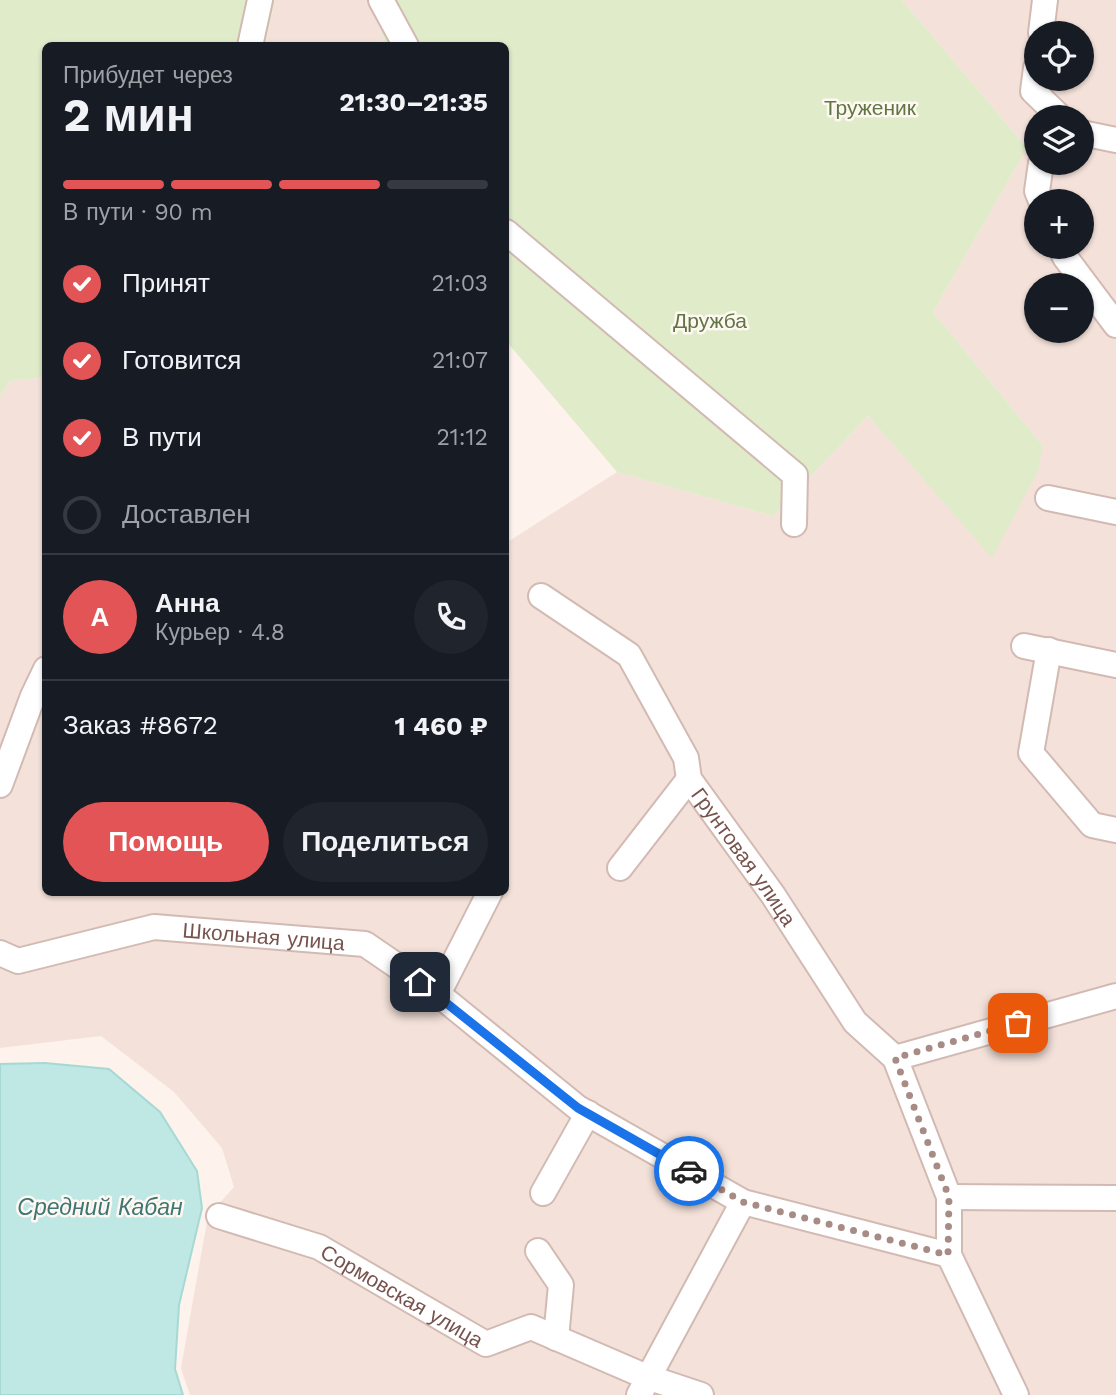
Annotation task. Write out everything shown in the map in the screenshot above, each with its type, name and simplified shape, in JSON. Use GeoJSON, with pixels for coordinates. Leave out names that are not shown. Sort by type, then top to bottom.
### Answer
{"type":"FeatureCollection","features":[{"type":"Feature","properties":{"kind":"street"},"geometry":{"type":"LineString","coordinates":[[251,42],[260,0]]}},
{"type":"Feature","properties":{"kind":"street"},"geometry":{"type":"LineString","coordinates":[[381,0],[403,42]]}},
{"type":"Feature","properties":{"kind":"street"},"geometry":{"type":"LineString","coordinates":[[1042,21],[1045,0]]}},
{"type":"Feature","properties":{"kind":"street"},"geometry":{"type":"LineString","coordinates":[[1034,91],[1048,105]]}},
{"type":"Feature","properties":{"kind":"street"},"geometry":{"type":"LineString","coordinates":[[1094,135],[1116,140]]}},
{"type":"Feature","properties":{"kind":"street"},"geometry":{"type":"LineString","coordinates":[[509,235],[795,475],[793,524]]}},
{"type":"Feature","properties":{"kind":"street"},"geometry":{"type":"LineString","coordinates":[[1066,259],[1116,325]]}},
{"type":"Feature","properties":{"kind":"street"},"geometry":{"type":"LineString","coordinates":[[1048,498],[1116,512]]}},
{"type":"Feature","properties":{"kind":"street","name":"Грунтовая улица"},"geometry":{"type":"LineString","coordinates":[[541,596],[629,655],[686,758],[689,779],[773,895],[855,1022],[895,1058],[949,1197],[948,1255],[1016,1395]]}},
{"type":"Feature","properties":{"kind":"street"},"geometry":{"type":"LineString","coordinates":[[1024,646],[1116,665]]}},
{"type":"Feature","properties":{"kind":"street"},"geometry":{"type":"LineString","coordinates":[[1049,650],[1031,753],[1092,825],[1116,830]]}},
{"type":"Feature","properties":{"kind":"street"},"geometry":{"type":"LineString","coordinates":[[0,785],[42,677]]}},
{"type":"Feature","properties":{"kind":"street"},"geometry":{"type":"LineString","coordinates":[[620,868],[689,779]]}},
{"type":"Feature","properties":{"kind":"street"},"geometry":{"type":"LineString","coordinates":[[438,994],[488,896]]}},
{"type":"Feature","properties":{"kind":"street","name":"Школьная улица"},"geometry":{"type":"LineString","coordinates":[[0,953],[18,961],[154,928],[365,944],[438,994],[578,1108],[743,1202],[948,1255]]}},
{"type":"Feature","properties":{"kind":"street"},"geometry":{"type":"LineString","coordinates":[[895,1058],[1116,996]]}},
{"type":"Feature","properties":{"kind":"street"},"geometry":{"type":"LineString","coordinates":[[543,1193],[588,1113]]}},
{"type":"Feature","properties":{"kind":"street"},"geometry":{"type":"LineString","coordinates":[[949,1197],[1116,1198]]}},
{"type":"Feature","properties":{"kind":"street"},"geometry":{"type":"LineString","coordinates":[[643,1386],[743,1202]]}},
{"type":"Feature","properties":{"kind":"street","name":"Сормовская улица"},"geometry":{"type":"LineString","coordinates":[[219,1216],[319,1247],[486,1344],[531,1327],[643,1386],[701,1395]]}},
{"type":"Feature","properties":{"kind":"street"},"geometry":{"type":"LineString","coordinates":[[538,1251],[561,1286],[556,1338]]}},
{"type":"Feature","properties":{"kind":"shaded area"},"geometry":{"type":"Polygon","coordinates":[[[275,0],[373,0],[384,42],[266,42],[275,0]]]}},
{"type":"Feature","properties":{"kind":"shaded area"},"geometry":{"type":"Polygon","coordinates":[[[902,0],[1116,0],[1116,1395],[190,1395],[181,1368],[208,1216],[234,1187],[222,1148],[174,1092],[101,1036],[0,1048],[0,397],[10,381],[42,377],[42,896],[509,896],[509,541],[617,472],[773,516],[868,416],[992,557],[1043,446],[933,312],[1024,153],[1024,175],[1094,175],[1094,105],[1024,105],[1024,144],[902,0]]]}},
{"type":"Feature","properties":{"kind":"green space"},"geometry":{"type":"Polygon","coordinates":[[[0,0],[275,0],[266,42],[42,42],[42,377],[10,381],[0,397],[0,0]]]}},
{"type":"Feature","properties":{"kind":"green space","name":"Дружба"},"geometry":{"type":"Polygon","coordinates":[[[373,0],[902,0],[1024,144],[1024,153],[933,312],[1043,446],[1038,471],[992,558],[868,416],[773,516],[617,472],[509,345],[509,42],[384,42],[373,0]]]}},
{"type":"Feature","properties":{"kind":"water","name":"Средний Кабан"},"geometry":{"type":"Polygon","coordinates":[[[45,1063],[109,1069],[160,1112],[197,1171],[202,1208],[179,1305],[175,1369],[183,1395],[0,1395],[0,1064],[45,1063]]]}},
{"type":"Feature","properties":{"kind":"way so far"},"geometry":{"type":"LineString","coordinates":[[689,1171],[743,1202],[948,1255],[949,1197],[895,1058],[1018,1023]]}},
{"type":"Feature","properties":{"kind":"route"},"geometry":{"type":"LineString","coordinates":[[420,982],[578,1108],[689,1171]]}},
{"type":"Feature","properties":{"kind":"park label","name":"Труженик"},"geometry":{"type":"Point","coordinates":[870,107]}}]}
